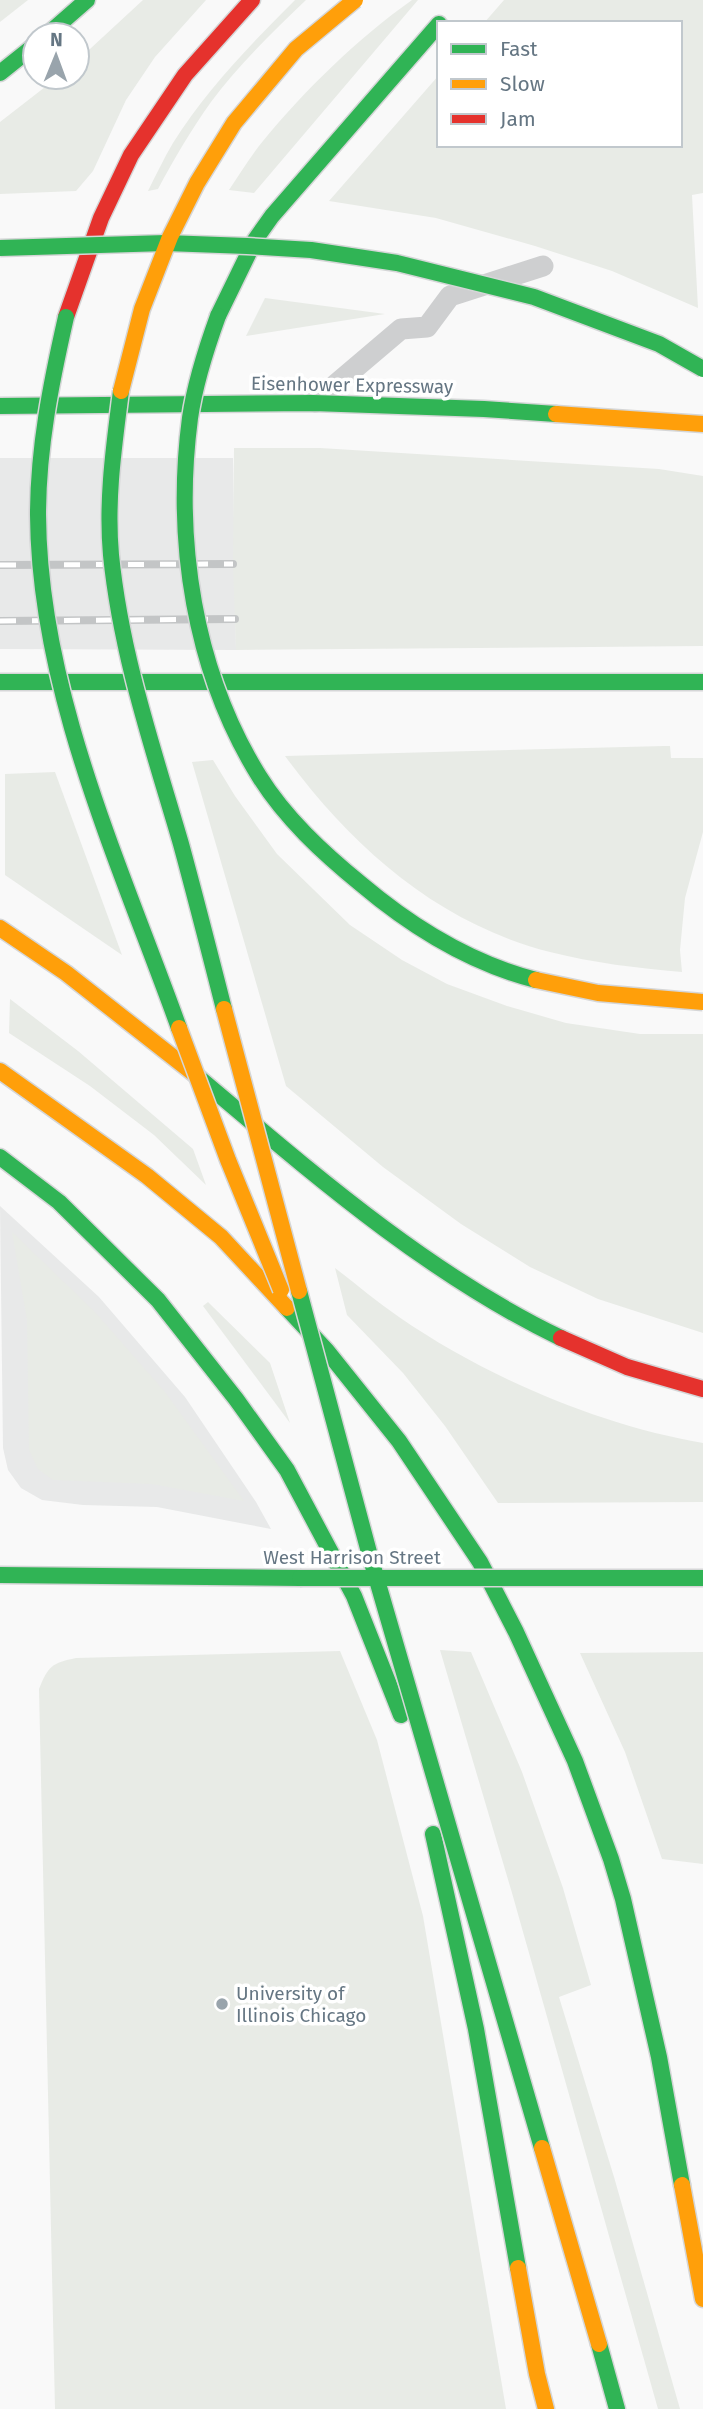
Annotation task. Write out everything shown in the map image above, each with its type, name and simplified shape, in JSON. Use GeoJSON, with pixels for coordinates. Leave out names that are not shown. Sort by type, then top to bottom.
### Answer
{"type":"FeatureCollection","features":[{"type":"Feature","properties":{"kind":"main road"},"geometry":{"type":"LineString","coordinates":[[63,21],[87,0]]}},
{"type":"Feature","properties":{"kind":"main road"},"geometry":{"type":"LineString","coordinates":[[252,0],[185,75],[131,155],[101,218],[66,317],[44,426],[38,542],[43,593],[55,662],[68,714],[93,788],[248,1214],[331,1404]]}},
{"type":"Feature","properties":{"kind":"main road"},"geometry":{"type":"LineString","coordinates":[[355,0],[296,49],[234,123],[197,183],[155,274],[132,341],[117,414],[109,484],[111,554],[119,617],[131,674],[185,859],[370,1556],[617,2409]]}},
{"type":"Feature","properties":{"kind":"main road"},"geometry":{"type":"LineString","coordinates":[[437,26],[272,216],[240,267],[218,316],[197,383],[190,418],[184,502],[193,601],[219,695],[235,735],[261,778],[296,823],[344,870],[399,916],[458,952],[531,980],[622,997],[703,1002]]}},
{"type":"Feature","properties":{"kind":"main road"},"geometry":{"type":"LineString","coordinates":[[0,73],[21,56]]}},
{"type":"Feature","properties":{"kind":"main road"},"geometry":{"type":"LineString","coordinates":[[0,248],[166,243],[247,246],[310,250],[397,263],[534,297],[659,344],[703,369]]}},
{"type":"Feature","properties":{"kind":"main road","name":"Eisenhower Expressway"},"geometry":{"type":"LineString","coordinates":[[0,406],[313,403],[484,409],[703,424]]}},
{"type":"Feature","properties":{"kind":"main road"},"geometry":{"type":"LineString","coordinates":[[0,682],[703,682]]}},
{"type":"Feature","properties":{"kind":"main road"},"geometry":{"type":"LineString","coordinates":[[0,928],[99,996],[333,1190],[417,1253],[474,1291],[542,1329],[605,1359],[677,1384],[703,1388]]}},
{"type":"Feature","properties":{"kind":"main road"},"geometry":{"type":"LineString","coordinates":[[0,1071],[147,1176],[221,1237],[327,1351],[399,1441],[480,1562],[516,1632],[575,1761],[599,1821],[615,1872],[659,2057],[703,2299]]}},
{"type":"Feature","properties":{"kind":"main road"},"geometry":{"type":"LineString","coordinates":[[0,1157],[59,1202],[158,1300],[236,1399],[287,1470],[354,1596],[408,1732],[443,1872],[477,2029],[537,2374],[546,2409]]}},
{"type":"Feature","properties":{"kind":"main road","name":"West Harrison Street"},"geometry":{"type":"LineString","coordinates":[[0,1576],[703,1578]]}},
{"type":"Feature","properties":{"kind":"lane"},"geometry":{"type":"LineString","coordinates":[[313,403],[401,329],[426,327],[450,296],[543,266]]}},
{"type":"Feature","properties":{"kind":"shaded area"},"geometry":{"type":"Polygon","coordinates":[[[0,0],[28,0],[0,22],[0,0]]]}},
{"type":"Feature","properties":{"kind":"shaded area"},"geometry":{"type":"Polygon","coordinates":[[[143,0],[206,0],[155,57],[126,100],[93,171],[76,191],[0,194],[0,122],[40,91],[91,91],[91,48],[143,0]]]}},
{"type":"Feature","properties":{"kind":"shaded area"},"geometry":{"type":"Polygon","coordinates":[[[295,0],[306,0],[221,88],[158,189],[148,191],[173,143],[200,104],[295,0]]]}},
{"type":"Feature","properties":{"kind":"shaded area"},"geometry":{"type":"Polygon","coordinates":[[[412,0],[418,0],[254,193],[229,190],[263,141],[315,84],[352,48],[412,0]]]}},
{"type":"Feature","properties":{"kind":"shaded area"},"geometry":{"type":"Polygon","coordinates":[[[504,0],[703,0],[703,193],[692,195],[698,308],[612,271],[535,246],[436,218],[329,201],[437,77],[437,147],[682,147],[682,21],[486,21],[504,0]]]}},
{"type":"Feature","properties":{"kind":"shaded area"},"geometry":{"type":"Polygon","coordinates":[[[265,298],[385,314],[246,336],[265,298]]]}},
{"type":"Feature","properties":{"kind":"shaded area"},"geometry":{"type":"Polygon","coordinates":[[[234,448],[320,448],[659,469],[703,476],[703,646],[236,650],[233,564],[234,448]]]}},
{"type":"Feature","properties":{"kind":"shaded area"},"geometry":{"type":"Polygon","coordinates":[[[0,458],[233,458],[236,650],[0,649],[0,458]]]}},
{"type":"Feature","properties":{"kind":"shaded area"},"geometry":{"type":"Polygon","coordinates":[[[670,746],[671,758],[703,758],[703,832],[685,898],[680,950],[682,972],[615,965],[566,956],[509,939],[470,922],[400,877],[368,850],[339,821],[285,756],[670,746]]]}},
{"type":"Feature","properties":{"kind":"shaded area"},"geometry":{"type":"Polygon","coordinates":[[[213,760],[277,854],[350,925],[402,960],[447,984],[507,1006],[566,1023],[640,1034],[703,1034],[703,1333],[598,1299],[530,1267],[461,1224],[383,1167],[286,1086],[192,762],[213,760]]]}},
{"type":"Feature","properties":{"kind":"shaded area"},"geometry":{"type":"Polygon","coordinates":[[[55,772],[122,955],[5,875],[5,774],[55,772]]]}},
{"type":"Feature","properties":{"kind":"shaded area"},"geometry":{"type":"Polygon","coordinates":[[[10,999],[78,1051],[193,1149],[206,1185],[154,1135],[90,1086],[9,1033],[10,999]]]}},
{"type":"Feature","properties":{"kind":"shaded area"},"geometry":{"type":"Polygon","coordinates":[[[0,1206],[99,1297],[185,1397],[256,1502],[271,1529],[157,1507],[83,1505],[42,1500],[21,1488],[8,1470],[3,1448],[0,1206]]]}},
{"type":"Feature","properties":{"kind":"shaded area"},"geometry":{"type":"Polygon","coordinates":[[[12,1232],[94,1311],[165,1392],[244,1501],[152,1484],[53,1480],[38,1469],[29,1450],[27,1320],[12,1232]]]}},
{"type":"Feature","properties":{"kind":"shaded area"},"geometry":{"type":"Polygon","coordinates":[[[335,1268],[433,1339],[506,1378],[584,1411],[664,1435],[703,1443],[703,1502],[498,1503],[445,1426],[403,1373],[347,1315],[335,1268]]]}},
{"type":"Feature","properties":{"kind":"shaded area"},"geometry":{"type":"Polygon","coordinates":[[[208,1302],[270,1363],[290,1423],[203,1306],[208,1302]]]}},
{"type":"Feature","properties":{"kind":"shaded area"},"geometry":{"type":"Polygon","coordinates":[[[440,1650],[471,1652],[522,1772],[563,1888],[591,1985],[559,1997],[680,2409],[658,2409],[512,1893],[440,1650]]]}},
{"type":"Feature","properties":{"kind":"shaded area","name":"University of Illinois Chicago"},"geometry":{"type":"Polygon","coordinates":[[[340,1651],[377,1740],[423,1916],[506,2409],[55,2409],[39,1689],[52,1667],[76,1658],[340,1651]]]}},
{"type":"Feature","properties":{"kind":"shaded area"},"geometry":{"type":"Polygon","coordinates":[[[703,1652],[703,1864],[662,1859],[625,1752],[580,1653],[703,1652]]]}},
{"type":"Feature","properties":{"kind":"railway"},"geometry":{"type":"LineString","coordinates":[[0,565],[233,564]]}},
{"type":"Feature","properties":{"kind":"railway"},"geometry":{"type":"LineString","coordinates":[[0,621],[235,619]]}},
{"type":"Feature","properties":{"kind":"traffic: fast"},"geometry":{"type":"LineString","coordinates":[[63,21],[87,0]]}},
{"type":"Feature","properties":{"kind":"traffic: fast"},"geometry":{"type":"LineString","coordinates":[[218,316],[255,240],[272,216],[437,26]]}},
{"type":"Feature","properties":{"kind":"traffic: fast"},"geometry":{"type":"LineString","coordinates":[[0,73],[21,56]]}},
{"type":"Feature","properties":{"kind":"traffic: fast"},"geometry":{"type":"LineString","coordinates":[[0,248],[166,243],[247,246],[311,250],[397,263],[534,297],[659,344],[703,369]]}},
{"type":"Feature","properties":{"kind":"traffic: fast"},"geometry":{"type":"LineString","coordinates":[[218,316],[201,366],[192,405],[185,511],[194,603],[204,649],[237,735],[259,776],[281,806],[319,847],[361,884],[401,915],[443,942],[488,964],[536,980]]}},
{"type":"Feature","properties":{"kind":"traffic: fast"},"geometry":{"type":"LineString","coordinates":[[66,317],[46,416],[40,465],[38,515],[42,581],[52,646],[67,711],[87,776],[179,1028]]}},
{"type":"Feature","properties":{"kind":"traffic: fast"},"geometry":{"type":"LineString","coordinates":[[121,391],[109,514],[111,555],[122,629],[139,701],[181,844],[224,1009]]}},
{"type":"Feature","properties":{"kind":"traffic: fast"},"geometry":{"type":"LineString","coordinates":[[0,406],[313,403],[556,414]]}},
{"type":"Feature","properties":{"kind":"traffic: fast"},"geometry":{"type":"LineString","coordinates":[[0,682],[703,682]]}},
{"type":"Feature","properties":{"kind":"traffic: fast"},"geometry":{"type":"LineString","coordinates":[[197,1076],[371,1219],[463,1283],[561,1338]]}},
{"type":"Feature","properties":{"kind":"traffic: fast"},"geometry":{"type":"LineString","coordinates":[[0,1157],[59,1202],[158,1300],[236,1399],[287,1470],[354,1596],[401,1715]]}},
{"type":"Feature","properties":{"kind":"traffic: fast"},"geometry":{"type":"LineString","coordinates":[[299,1291],[370,1556],[542,2148]]}},
{"type":"Feature","properties":{"kind":"traffic: fast"},"geometry":{"type":"LineString","coordinates":[[287,1308],[327,1351],[399,1441],[480,1562],[516,1632],[575,1761],[623,1899],[659,2057],[682,2185]]}},
{"type":"Feature","properties":{"kind":"traffic: fast"},"geometry":{"type":"LineString","coordinates":[[0,1575],[300,1578]]}},
{"type":"Feature","properties":{"kind":"traffic: fast"},"geometry":{"type":"LineString","coordinates":[[300,1578],[703,1578]]}},
{"type":"Feature","properties":{"kind":"traffic: fast"},"geometry":{"type":"LineString","coordinates":[[433,1834],[476,2029],[518,2268]]}},
{"type":"Feature","properties":{"kind":"traffic: fast"},"geometry":{"type":"LineString","coordinates":[[599,2344],[617,2409]]}},
{"type":"Feature","properties":{"kind":"traffic: slow"},"geometry":{"type":"LineString","coordinates":[[121,391],[142,309],[170,237],[197,183],[234,123],[296,49],[355,0]]}},
{"type":"Feature","properties":{"kind":"traffic: slow"},"geometry":{"type":"LineString","coordinates":[[556,414],[703,424]]}},
{"type":"Feature","properties":{"kind":"traffic: slow"},"geometry":{"type":"LineString","coordinates":[[0,928],[66,973],[197,1076]]}},
{"type":"Feature","properties":{"kind":"traffic: slow"},"geometry":{"type":"LineString","coordinates":[[536,980],[598,993],[703,1002]]}},
{"type":"Feature","properties":{"kind":"traffic: slow"},"geometry":{"type":"LineString","coordinates":[[224,1009],[299,1291]]}},
{"type":"Feature","properties":{"kind":"traffic: slow"},"geometry":{"type":"LineString","coordinates":[[179,1028],[228,1160],[281,1290]]}},
{"type":"Feature","properties":{"kind":"traffic: slow"},"geometry":{"type":"LineString","coordinates":[[0,1071],[147,1176],[221,1237],[287,1308]]}},
{"type":"Feature","properties":{"kind":"traffic: slow"},"geometry":{"type":"LineString","coordinates":[[542,2148],[599,2344]]}},
{"type":"Feature","properties":{"kind":"traffic: slow"},"geometry":{"type":"LineString","coordinates":[[682,2185],[703,2299]]}},
{"type":"Feature","properties":{"kind":"traffic: slow"},"geometry":{"type":"LineString","coordinates":[[518,2268],[546,2409]]}},
{"type":"Feature","properties":{"kind":"traffic: jam"},"geometry":{"type":"LineString","coordinates":[[66,317],[101,218],[131,155],[185,75],[252,0]]}},
{"type":"Feature","properties":{"kind":"traffic: jam"},"geometry":{"type":"LineString","coordinates":[[561,1338],[627,1367],[703,1389]]}},
{"type":"Feature","properties":{"kind":"place","name":"University of Illinois Chicago"},"geometry":{"type":"Point","coordinates":[222,2004]}}]}
